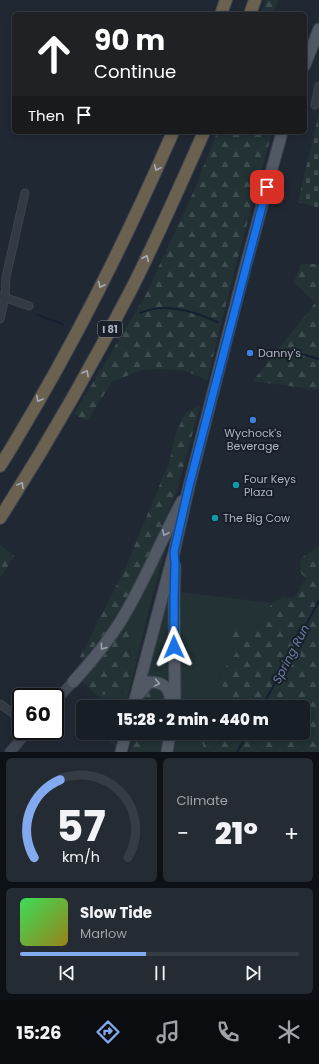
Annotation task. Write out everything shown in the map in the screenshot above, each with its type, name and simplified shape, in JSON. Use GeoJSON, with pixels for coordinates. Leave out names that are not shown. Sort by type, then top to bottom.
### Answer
{"type":"FeatureCollection","features":[{"type":"Feature","properties":{"kind":"highway"},"geometry":{"type":"LineString","coordinates":[[222,12],[226,0]]}},
{"type":"Feature","properties":{"kind":"highway"},"geometry":{"type":"LineString","coordinates":[[251,12],[255,0]]}},
{"type":"Feature","properties":{"kind":"highway","name":"I 81"},"geometry":{"type":"LineString","coordinates":[[0,466],[62,361],[112,264],[172,134]]}},
{"type":"Feature","properties":{"kind":"highway","name":"I 81"},"geometry":{"type":"LineString","coordinates":[[0,518],[70,402],[122,306],[168,214],[203,134]]}},
{"type":"Feature","properties":{"kind":"main road"},"geometry":{"type":"LineString","coordinates":[[307,62],[316,46],[319,29]]}},
{"type":"Feature","properties":{"kind":"main road"},"geometry":{"type":"LineString","coordinates":[[135,700],[174,552],[189,486],[281,134]]}},
{"type":"Feature","properties":{"kind":"main road"},"geometry":{"type":"LineString","coordinates":[[64,692],[94,658],[132,602],[189,486]]}},
{"type":"Feature","properties":{"kind":"main road"},"geometry":{"type":"LineString","coordinates":[[174,552],[175,700]]}},
{"type":"Feature","properties":{"kind":"main road"},"geometry":{"type":"LineString","coordinates":[[136,700],[143,688],[149,682],[164,684],[171,700]]}},
{"type":"Feature","properties":{"kind":"main road"},"geometry":{"type":"LineString","coordinates":[[10,752],[20,740]]}},
{"type":"Feature","properties":{"kind":"main road"},"geometry":{"type":"LineString","coordinates":[[120,752],[124,740]]}},
{"type":"Feature","properties":{"kind":"main road"},"geometry":{"type":"LineString","coordinates":[[167,752],[169,740]]}},
{"type":"Feature","properties":{"kind":"street"},"geometry":{"type":"LineString","coordinates":[[315,106],[319,86]]}},
{"type":"Feature","properties":{"kind":"street"},"geometry":{"type":"LineString","coordinates":[[0,320],[2,297],[25,193]]}},
{"type":"Feature","properties":{"kind":"street"},"geometry":{"type":"LineString","coordinates":[[2,297],[29,306]]}},
{"type":"Feature","properties":{"kind":"street"},"geometry":{"type":"LineString","coordinates":[[0,704],[12,713]]}},
{"type":"Feature","properties":{"kind":"green space"},"geometry":{"type":"Polygon","coordinates":[[[266,0],[278,0],[274,12],[262,12],[266,0]]]}},
{"type":"Feature","properties":{"kind":"green space"},"geometry":{"type":"Polygon","coordinates":[[[319,113],[319,208],[298,202],[319,113]]]}},
{"type":"Feature","properties":{"kind":"green space"},"geometry":{"type":"Polygon","coordinates":[[[216,134],[271,134],[234,272],[207,381],[196,375],[181,370],[157,369],[139,371],[112,382],[87,421],[74,414],[144,298],[194,191],[216,134]]]}},
{"type":"Feature","properties":{"kind":"green space"},"geometry":{"type":"Polygon","coordinates":[[[301,264],[319,264],[319,390],[253,381],[315,303],[294,282],[301,264]]]}},
{"type":"Feature","properties":{"kind":"green space"},"geometry":{"type":"Polygon","coordinates":[[[200,406],[176,494],[134,588],[110,628],[82,661],[80,657],[124,571],[170,460],[175,435],[186,412],[200,406]]]}},
{"type":"Feature","properties":{"kind":"green space"},"geometry":{"type":"Polygon","coordinates":[[[168,541],[152,597],[129,692],[131,638],[125,625],[147,586],[168,541]]]}},
{"type":"Feature","properties":{"kind":"green space"},"geometry":{"type":"Polygon","coordinates":[[[0,545],[14,556],[0,578],[0,545]]]}},
{"type":"Feature","properties":{"kind":"green space"},"geometry":{"type":"Polygon","coordinates":[[[319,546],[319,752],[203,752],[202,740],[310,740],[310,700],[219,700],[223,688],[220,675],[241,646],[228,638],[234,627],[255,630],[272,603],[283,597],[294,598],[306,578],[300,572],[301,558],[319,546]]]}},
{"type":"Feature","properties":{"kind":"green space"},"geometry":{"type":"Polygon","coordinates":[[[171,587],[169,641],[170,679],[148,676],[171,587]]]}},
{"type":"Feature","properties":{"kind":"green space"},"geometry":{"type":"Polygon","coordinates":[[[180,592],[272,603],[255,630],[241,646],[220,675],[223,688],[219,700],[179,700],[178,624],[180,592]]]}},
{"type":"Feature","properties":{"kind":"green space"},"geometry":{"type":"Polygon","coordinates":[[[125,625],[131,638],[129,692],[97,695],[81,681],[104,655],[125,625]]]}},
{"type":"Feature","properties":{"kind":"green space"},"geometry":{"type":"Polygon","coordinates":[[[155,687],[164,694],[164,700],[144,700],[147,692],[155,687]]]}},
{"type":"Feature","properties":{"kind":"green space"},"geometry":{"type":"Polygon","coordinates":[[[129,692],[127,700],[103,700],[97,695],[129,692]]]}},
{"type":"Feature","properties":{"kind":"green space"},"geometry":{"type":"Polygon","coordinates":[[[110,740],[117,740],[115,746],[111,743],[110,740]]]}},
{"type":"Feature","properties":{"kind":"green space"},"geometry":{"type":"Polygon","coordinates":[[[133,740],[148,740],[145,752],[130,752],[133,740]]]}},
{"type":"Feature","properties":{"kind":"green space"},"geometry":{"type":"Polygon","coordinates":[[[148,740],[163,740],[161,752],[145,752],[148,740]]]}},
{"type":"Feature","properties":{"kind":"green space"},"geometry":{"type":"Polygon","coordinates":[[[176,740],[202,740],[203,752],[174,752],[176,740]]]}},
{"type":"Feature","properties":{"kind":"waterway"},"geometry":{"type":"LineString","coordinates":[[140,313],[159,308],[179,309],[199,314],[217,322]]}},
{"type":"Feature","properties":{"kind":"waterway"},"geometry":{"type":"LineString","coordinates":[[37,315],[63,324]]}},
{"type":"Feature","properties":{"kind":"waterway"},"geometry":{"type":"LineString","coordinates":[[301,354],[319,359]]}},
{"type":"Feature","properties":{"kind":"waterway","name":"Spring Run"},"geometry":{"type":"LineString","coordinates":[[266,700],[319,601]]}},
{"type":"Feature","properties":{"kind":"waterway","name":"Spring Run"},"geometry":{"type":"LineString","coordinates":[[237,752],[244,740]]}},
{"type":"Feature","properties":{"kind":"place","name":"Danny's"},"geometry":{"type":"Point","coordinates":[250,353]}},
{"type":"Feature","properties":{"kind":"place","name":"Wychock's Beverage"},"geometry":{"type":"Point","coordinates":[253,420]}},
{"type":"Feature","properties":{"kind":"place","name":"Four Keys Plaza"},"geometry":{"type":"Point","coordinates":[236,485]}},
{"type":"Feature","properties":{"kind":"place","name":"The Big Cow"},"geometry":{"type":"Point","coordinates":[215,518]}},
{"type":"Feature","properties":{"kind":"route"},"geometry":{"type":"LineString","coordinates":[[174,647],[174,552],[189,486],[267,187]]}}]}
